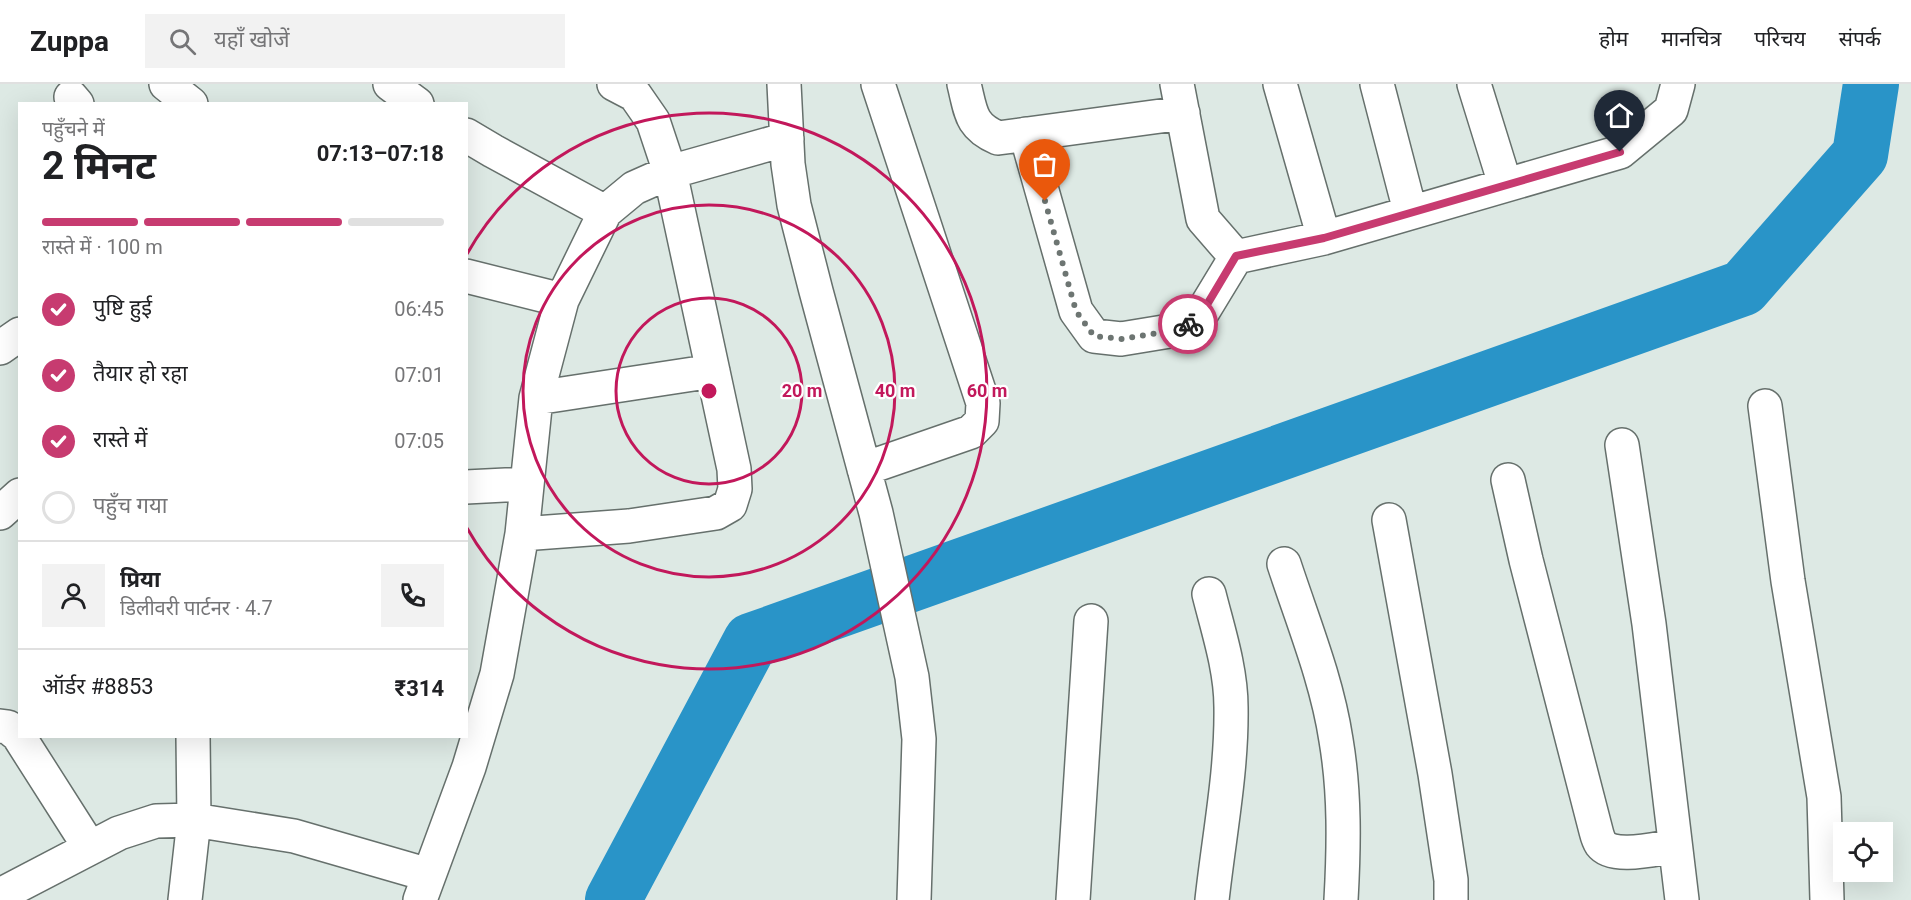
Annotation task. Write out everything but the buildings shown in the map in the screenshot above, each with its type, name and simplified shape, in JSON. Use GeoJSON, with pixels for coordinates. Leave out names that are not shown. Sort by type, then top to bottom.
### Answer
{"type":"FeatureCollection","features":[{"type":"Feature","properties":{"kind":"street"},"geometry":{"type":"LineString","coordinates":[[166,84],[188,102]]}},
{"type":"Feature","properties":{"kind":"street"},"geometry":{"type":"LineString","coordinates":[[390,84],[414,102]]}},
{"type":"Feature","properties":{"kind":"street"},"geometry":{"type":"LineString","coordinates":[[522,534],[630,526],[716,513],[730,505],[735,489],[734,469],[670,172],[653,120],[634,95],[614,84]]}},
{"type":"Feature","properties":{"kind":"street"},"geometry":{"type":"LineString","coordinates":[[784,84],[788,164],[794,205],[876,513],[912,677],[919,739],[914,900]]}},
{"type":"Feature","properties":{"kind":"street"},"geometry":{"type":"LineString","coordinates":[[864,468],[971,432],[982,421],[983,403],[878,84]]}},
{"type":"Feature","properties":{"kind":"street"},"geometry":{"type":"LineString","coordinates":[[964,84],[972,118],[983,131],[998,138],[1026,134],[1180,98],[1203,219],[1236,256]]}},
{"type":"Feature","properties":{"kind":"street"},"geometry":{"type":"LineString","coordinates":[[1280,84],[1324,238]]}},
{"type":"Feature","properties":{"kind":"street"},"geometry":{"type":"LineString","coordinates":[[1377,84],[1410,211]]}},
{"type":"Feature","properties":{"kind":"street"},"geometry":{"type":"LineString","coordinates":[[1474,84],[1505,184]]}},
{"type":"Feature","properties":{"kind":"street"},"geometry":{"type":"LineString","coordinates":[[1026,134],[1076,311],[1094,336],[1121,339],[1182,329],[1202,313],[1236,256],[1324,238],[1410,211],[1620,152],[1671,110],[1678,84]]}},
{"type":"Feature","properties":{"kind":"street"},"geometry":{"type":"LineString","coordinates":[[468,136],[605,212]]}},
{"type":"Feature","properties":{"kind":"street"},"geometry":{"type":"LineString","coordinates":[[0,895],[119,833],[156,821],[194,820],[294,836],[424,888],[469,767],[497,674],[522,534],[536,398],[562,300],[605,212],[634,188],[670,172],[787,140]]}},
{"type":"Feature","properties":{"kind":"street"},"geometry":{"type":"LineString","coordinates":[[468,276],[562,300]]}},
{"type":"Feature","properties":{"kind":"street"},"geometry":{"type":"LineString","coordinates":[[0,348],[18,335]]}},
{"type":"Feature","properties":{"kind":"street"},"geometry":{"type":"LineString","coordinates":[[536,398],[713,371]]}},
{"type":"Feature","properties":{"kind":"street"},"geometry":{"type":"LineString","coordinates":[[1765,406],[1788,581],[1824,797],[1827,900]]}},
{"type":"Feature","properties":{"kind":"street"},"geometry":{"type":"LineString","coordinates":[[1622,445],[1649,624],[1682,900]]}},
{"type":"Feature","properties":{"kind":"street"},"geometry":{"type":"LineString","coordinates":[[1508,480],[1526,560],[1596,831],[1602,845],[1611,851],[1627,853],[1675,846]]}},
{"type":"Feature","properties":{"kind":"street"},"geometry":{"type":"LineString","coordinates":[[468,488],[527,484]]}},
{"type":"Feature","properties":{"kind":"street"},"geometry":{"type":"LineString","coordinates":[[1389,520],[1435,774],[1451,880],[1451,900]]}},
{"type":"Feature","properties":{"kind":"street"},"geometry":{"type":"LineString","coordinates":[[1284,564],[1323,683],[1336,739],[1344,801],[1341,900]]}},
{"type":"Feature","properties":{"kind":"street"},"geometry":{"type":"LineString","coordinates":[[1209,594],[1224,656],[1231,705],[1229,753],[1212,900]]}},
{"type":"Feature","properties":{"kind":"street"},"geometry":{"type":"LineString","coordinates":[[1073,900],[1091,621]]}},
{"type":"Feature","properties":{"kind":"street"},"geometry":{"type":"LineString","coordinates":[[0,726],[8,727],[18,735]]}},
{"type":"Feature","properties":{"kind":"street"},"geometry":{"type":"LineString","coordinates":[[20,738],[90,848]]}},
{"type":"Feature","properties":{"kind":"street"},"geometry":{"type":"LineString","coordinates":[[185,900],[194,820],[193,738]]}},
{"type":"Feature","properties":{"kind":"waterway"},"geometry":{"type":"LineString","coordinates":[[613,900],[751,641],[1743,288],[1860,155],[1871,84]]}},
{"type":"Feature","properties":{"kind":"way so far"},"geometry":{"type":"LineString","coordinates":[[1045,201],[1076,311],[1094,336],[1121,339],[1182,329],[1188,324]]}},
{"type":"Feature","properties":{"kind":"route"},"geometry":{"type":"LineString","coordinates":[[1188,324],[1202,313],[1236,256],[1324,238],[1410,211],[1620,152]]}}]}
